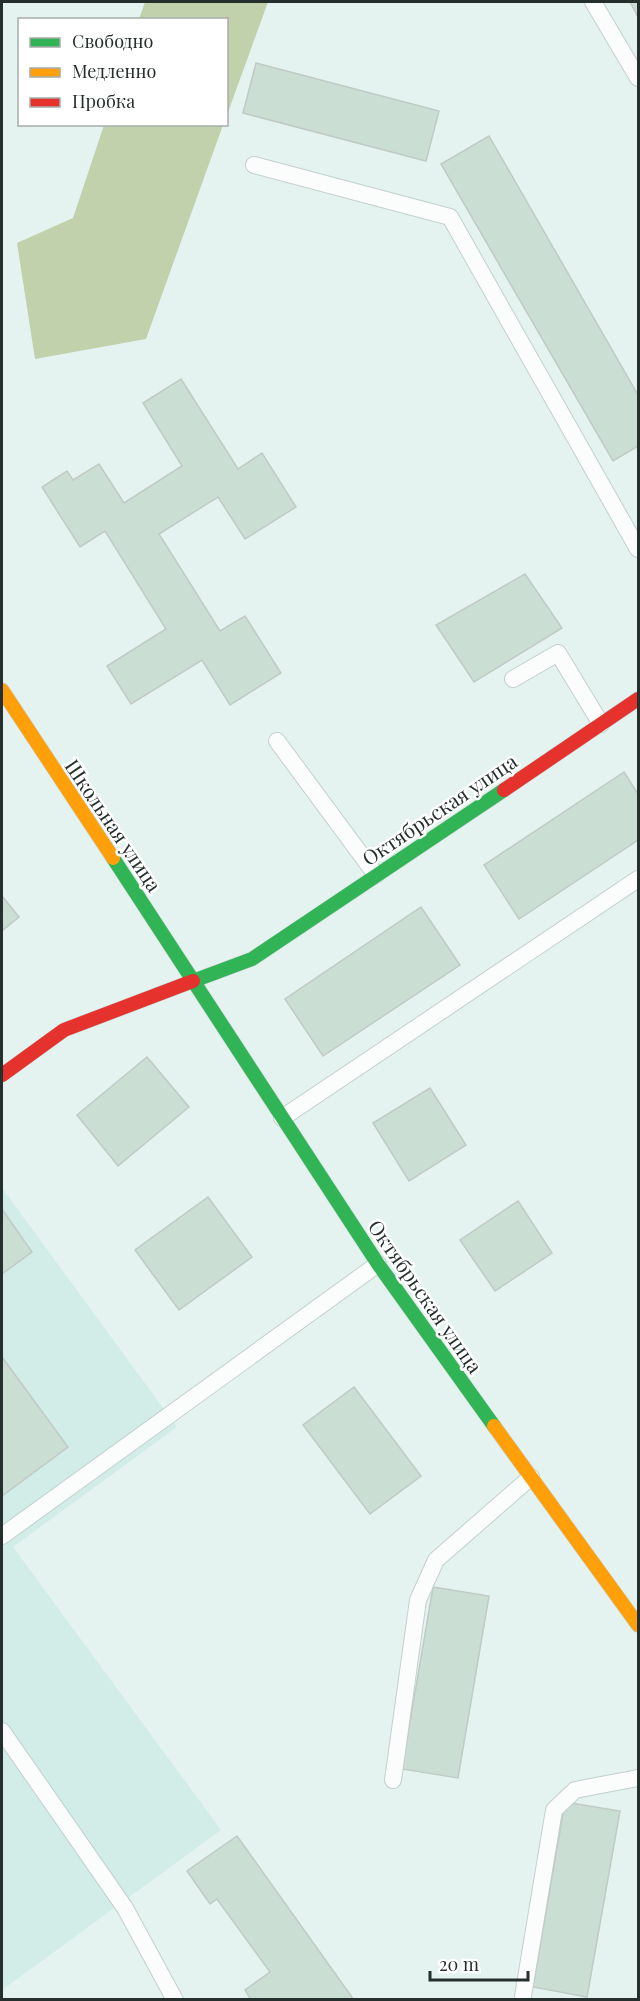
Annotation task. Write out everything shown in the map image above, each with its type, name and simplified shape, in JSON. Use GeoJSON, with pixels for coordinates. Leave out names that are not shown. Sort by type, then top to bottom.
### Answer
{"type":"FeatureCollection","features":[{"type":"Feature","properties":{"kind":"street","name":"Школьная улица"},"geometry":{"type":"LineString","coordinates":[[2,690],[194,980]]}},
{"type":"Feature","properties":{"kind":"street","name":"Октябрьская улица"},"geometry":{"type":"LineString","coordinates":[[2,1075],[64,1030],[252,959],[639,699]]}},
{"type":"Feature","properties":{"kind":"street","name":"Октябрьская улица"},"geometry":{"type":"LineString","coordinates":[[194,980],[378,1264],[639,1625]]}},
{"type":"Feature","properties":{"kind":"lane"},"geometry":{"type":"LineString","coordinates":[[593,2],[639,78]]}},
{"type":"Feature","properties":{"kind":"lane"},"geometry":{"type":"LineString","coordinates":[[254,165],[450,217],[639,549]]}},
{"type":"Feature","properties":{"kind":"lane"},"geometry":{"type":"LineString","coordinates":[[513,679],[558,653],[601,723]]}},
{"type":"Feature","properties":{"kind":"lane"},"geometry":{"type":"LineString","coordinates":[[277,741],[376,876]]}},
{"type":"Feature","properties":{"kind":"lane"},"geometry":{"type":"LineString","coordinates":[[282,1118],[639,879]]}},
{"type":"Feature","properties":{"kind":"lane"},"geometry":{"type":"LineString","coordinates":[[2,1536],[378,1264]]}},
{"type":"Feature","properties":{"kind":"lane"},"geometry":{"type":"LineString","coordinates":[[393,1780],[418,1600],[436,1560],[531,1477]]}},
{"type":"Feature","properties":{"kind":"lane"},"geometry":{"type":"LineString","coordinates":[[2,1731],[126,1908],[175,2000]]}},
{"type":"Feature","properties":{"kind":"lane"},"geometry":{"type":"LineString","coordinates":[[523,1996],[554,1810],[574,1790],[639,1778]]}},
{"type":"Feature","properties":{"kind":"shaded area"},"geometry":{"type":"Polygon","coordinates":[[[2,1188],[177,1427],[13,1547],[221,1830],[2,1990],[2,1188]]]}},
{"type":"Feature","properties":{"kind":"green space"},"geometry":{"type":"Polygon","coordinates":[[[145,2],[268,2],[228,112],[228,18],[139,18],[145,2]]]}},
{"type":"Feature","properties":{"kind":"green space"},"geometry":{"type":"Polygon","coordinates":[[[104,126],[223,126],[146,339],[35,359],[17,243],[73,218],[104,126]]]}},
{"type":"Feature","properties":{"kind":"building"},"geometry":{"type":"Polygon","coordinates":[[[630,2],[638,2],[638,17],[630,2]]]}},
{"type":"Feature","properties":{"kind":"building"},"geometry":{"type":"Polygon","coordinates":[[[256,63],[439,111],[426,161],[243,113],[256,63]]]}},
{"type":"Feature","properties":{"kind":"building"},"geometry":{"type":"Polygon","coordinates":[[[489,136],[638,395],[638,446],[613,461],[441,164],[489,136]]]}},
{"type":"Feature","properties":{"kind":"building"},"geometry":{"type":"Polygon","coordinates":[[[181,379],[238,469],[262,453],[296,507],[245,539],[218,497],[159,534],[220,631],[245,616],[281,673],[230,705],[202,660],[131,704],[107,666],[166,629],[105,531],[80,547],[42,487],[67,471],[73,480],[99,464],[124,503],[182,466],[143,403],[181,379]]]}},
{"type":"Feature","properties":{"kind":"building"},"geometry":{"type":"Polygon","coordinates":[[[525,574],[562,628],[474,682],[436,625],[525,574]]]}},
{"type":"Feature","properties":{"kind":"building"},"geometry":{"type":"Polygon","coordinates":[[[624,772],[638,794],[638,840],[519,919],[484,865],[624,772]]]}},
{"type":"Feature","properties":{"kind":"building"},"geometry":{"type":"Polygon","coordinates":[[[2,896],[19,917],[2,931],[2,896]]]}},
{"type":"Feature","properties":{"kind":"building"},"geometry":{"type":"Polygon","coordinates":[[[421,907],[460,965],[323,1056],[285,999],[421,907]]]}},
{"type":"Feature","properties":{"kind":"building"},"geometry":{"type":"Polygon","coordinates":[[[147,1057],[189,1107],[118,1166],[77,1115],[147,1057]]]}},
{"type":"Feature","properties":{"kind":"building"},"geometry":{"type":"Polygon","coordinates":[[[430,1088],[466,1145],[409,1181],[373,1123],[430,1088]]]}},
{"type":"Feature","properties":{"kind":"building"},"geometry":{"type":"Polygon","coordinates":[[[208,1197],[252,1257],[179,1310],[135,1250],[208,1197]]]}},
{"type":"Feature","properties":{"kind":"building"},"geometry":{"type":"Polygon","coordinates":[[[518,1201],[552,1253],[495,1291],[460,1240],[518,1201]]]}},
{"type":"Feature","properties":{"kind":"building"},"geometry":{"type":"Polygon","coordinates":[[[2,1209],[32,1252],[2,1274],[2,1209]]]}},
{"type":"Feature","properties":{"kind":"building"},"geometry":{"type":"Polygon","coordinates":[[[2,1357],[68,1447],[2,1496],[2,1357]]]}},
{"type":"Feature","properties":{"kind":"building"},"geometry":{"type":"Polygon","coordinates":[[[354,1387],[421,1476],[370,1514],[303,1425],[354,1387]]]}},
{"type":"Feature","properties":{"kind":"building"},"geometry":{"type":"Polygon","coordinates":[[[433,1587],[489,1596],[458,1778],[402,1769],[433,1587]]]}},
{"type":"Feature","properties":{"kind":"building"},"geometry":{"type":"Polygon","coordinates":[[[565,1802],[620,1811],[587,1997],[533,1987],[565,1802]]]}},
{"type":"Feature","properties":{"kind":"building"},"geometry":{"type":"Polygon","coordinates":[[[237,1836],[354,2000],[251,2000],[245,1990],[270,1972],[217,1899],[210,1904],[187,1871],[237,1836]]]}},
{"type":"Feature","properties":{"kind":"traffic: fast"},"geometry":{"type":"LineString","coordinates":[[193,981],[252,959],[504,790]]}},
{"type":"Feature","properties":{"kind":"traffic: fast"},"geometry":{"type":"LineString","coordinates":[[113,858],[378,1264],[494,1426]]}},
{"type":"Feature","properties":{"kind":"traffic: slow"},"geometry":{"type":"LineString","coordinates":[[2,690],[113,858]]}},
{"type":"Feature","properties":{"kind":"traffic: slow"},"geometry":{"type":"LineString","coordinates":[[494,1426],[638,1625]]}},
{"type":"Feature","properties":{"kind":"traffic: jam"},"geometry":{"type":"LineString","coordinates":[[504,790],[638,699]]}},
{"type":"Feature","properties":{"kind":"traffic: jam"},"geometry":{"type":"LineString","coordinates":[[2,1075],[64,1030],[193,981]]}}]}
